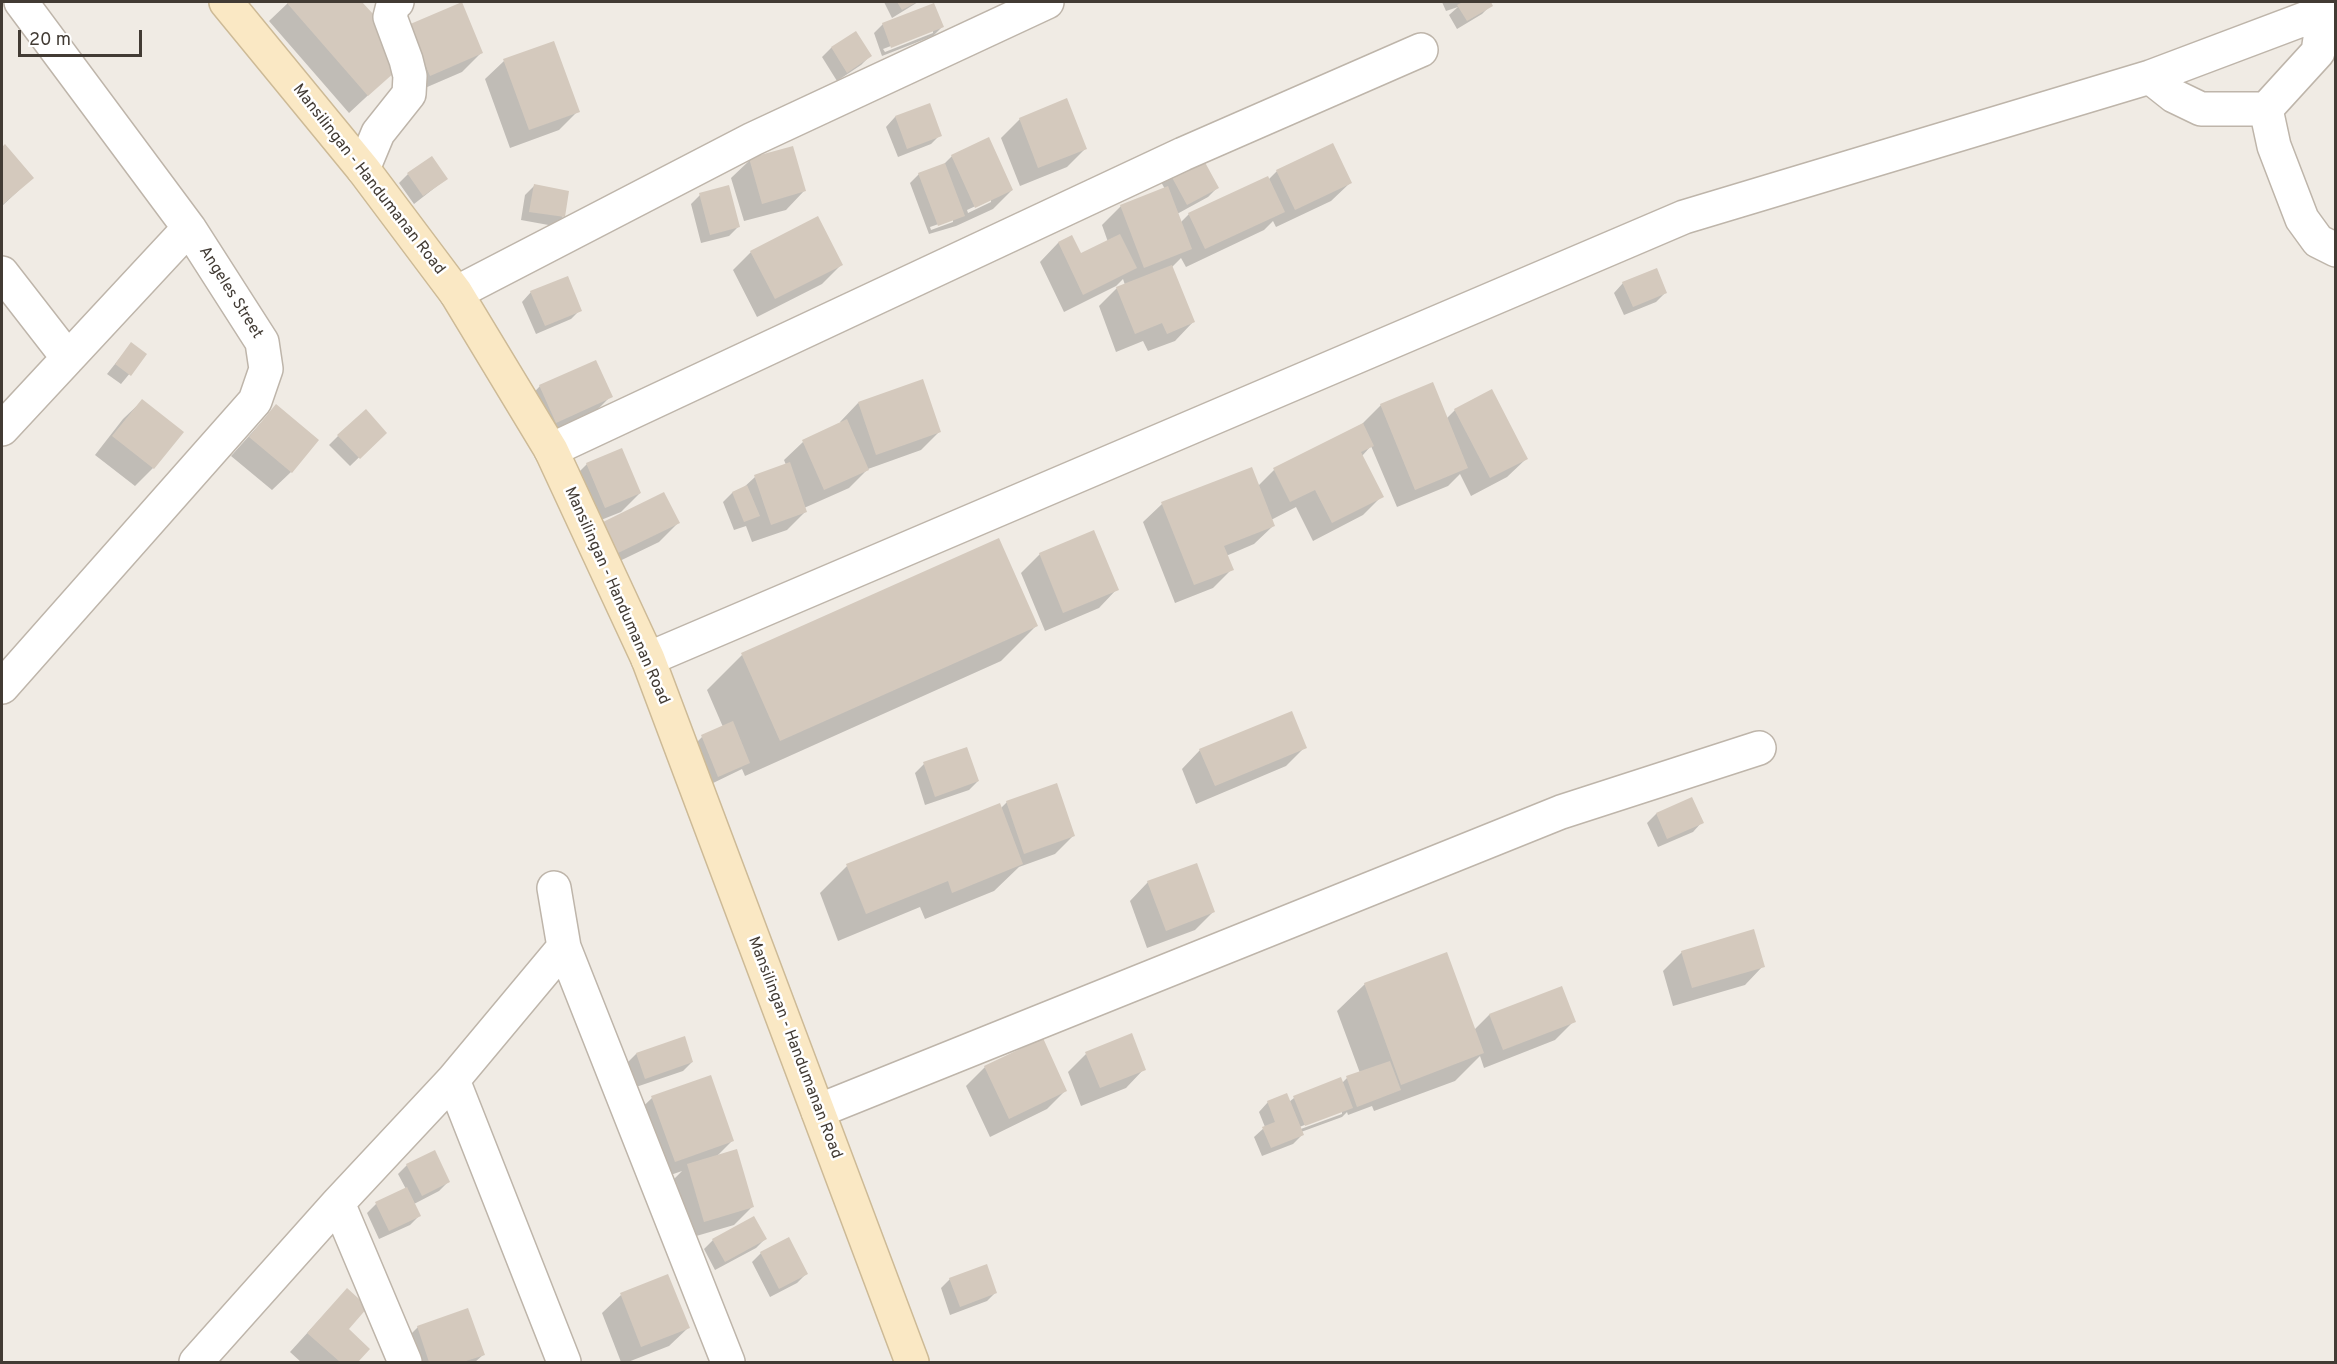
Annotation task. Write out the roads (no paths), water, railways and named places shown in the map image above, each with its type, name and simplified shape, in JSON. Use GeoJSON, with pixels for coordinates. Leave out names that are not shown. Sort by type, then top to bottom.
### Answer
{"type":"FeatureCollection","features":[{"type":"Feature","properties":{"kind":"street","name":"Angeles Street"},"geometry":{"type":"LineString","coordinates":[[2,687],[255,401],[266,369],[262,342],[189,228],[21,2]]}},
{"type":"Feature","properties":{"kind":"street","name":"Mansilingan - Handumanan Road"},"geometry":{"type":"LineString","coordinates":[[226,2],[363,169],[456,292],[551,450],[648,659],[912,1362]]}},
{"type":"Feature","properties":{"kind":"street"},"geometry":{"type":"LineString","coordinates":[[363,169],[378,133],[409,94],[410,76],[390,17],[393,5],[397,2]]}},
{"type":"Feature","properties":{"kind":"street"},"geometry":{"type":"LineString","coordinates":[[456,292],[753,139],[1047,2]]}},
{"type":"Feature","properties":{"kind":"street"},"geometry":{"type":"LineString","coordinates":[[2150,77],[2174,96],[2201,109],[2266,109],[2318,52],[2325,11]]}},
{"type":"Feature","properties":{"kind":"street"},"geometry":{"type":"LineString","coordinates":[[648,659],[1684,217],[2150,77],[2325,11]]}},
{"type":"Feature","properties":{"kind":"street"},"geometry":{"type":"LineString","coordinates":[[551,450],[1183,154],[1421,50]]}},
{"type":"Feature","properties":{"kind":"street"},"geometry":{"type":"LineString","coordinates":[[2266,109],[2274,146],[2302,219],[2318,241],[2336,250]]}},
{"type":"Feature","properties":{"kind":"street"},"geometry":{"type":"LineString","coordinates":[[2,429],[189,228]]}},
{"type":"Feature","properties":{"kind":"street"},"geometry":{"type":"LineString","coordinates":[[2,273],[68,358]]}},
{"type":"Feature","properties":{"kind":"street"},"geometry":{"type":"LineString","coordinates":[[818,1111],[1561,812],[1759,747]]}},
{"type":"Feature","properties":{"kind":"street"},"geometry":{"type":"LineString","coordinates":[[554,888],[564,947],[728,1362]]}},
{"type":"Feature","properties":{"kind":"street"},"geometry":{"type":"LineString","coordinates":[[196,1362],[338,1203],[453,1080],[564,947]]}},
{"type":"Feature","properties":{"kind":"street"},"geometry":{"type":"LineString","coordinates":[[453,1080],[564,1362]]}},
{"type":"Feature","properties":{"kind":"street"},"geometry":{"type":"LineString","coordinates":[[338,1203],[405,1362]]}}]}
